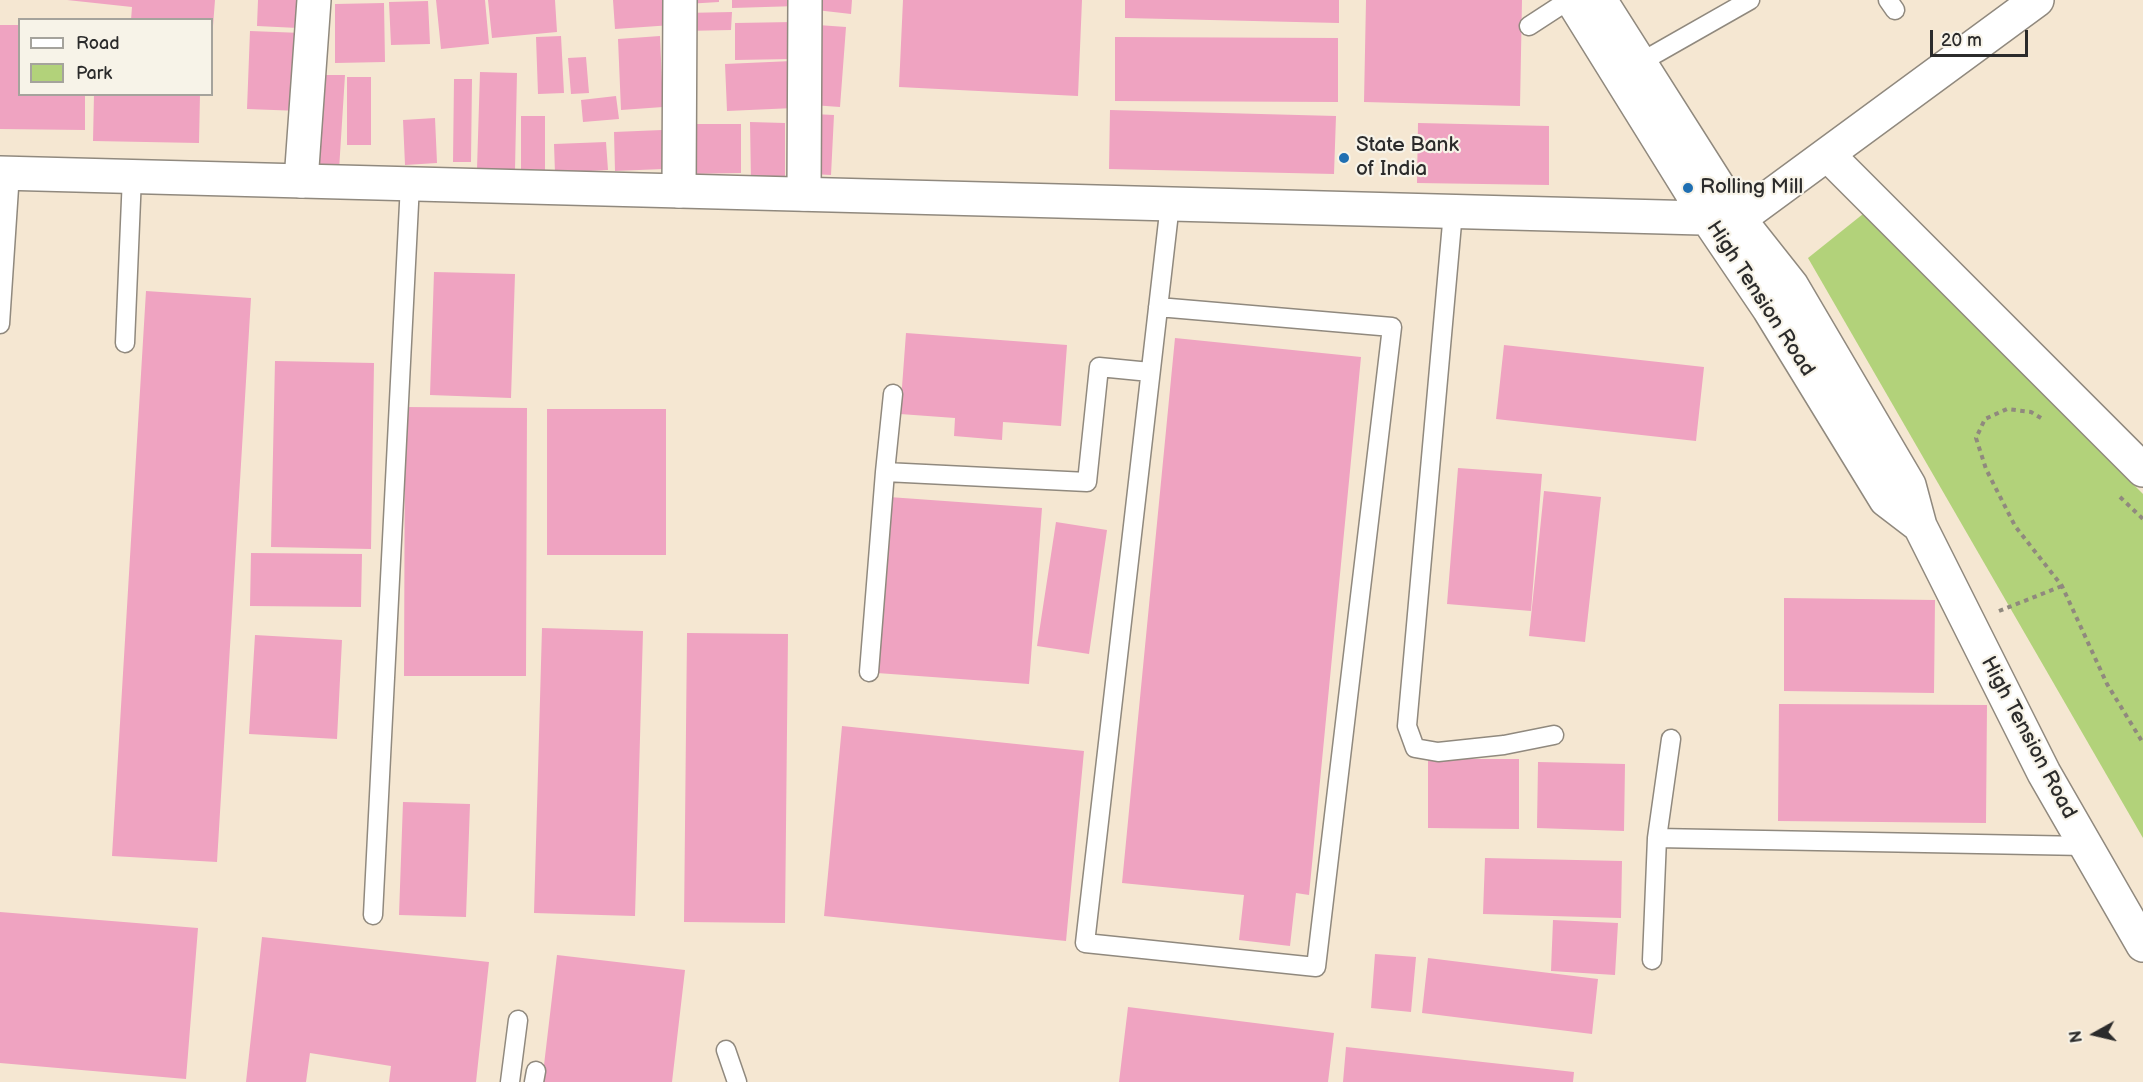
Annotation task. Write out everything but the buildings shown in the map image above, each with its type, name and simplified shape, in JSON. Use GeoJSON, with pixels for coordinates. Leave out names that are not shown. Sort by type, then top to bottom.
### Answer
{"type":"FeatureCollection","features":[{"type":"Feature","properties":{"kind":"street"},"geometry":{"type":"LineString","coordinates":[[301,182],[314,0]]}},
{"type":"Feature","properties":{"kind":"street"},"geometry":{"type":"LineString","coordinates":[[679,191],[680,0]]}},
{"type":"Feature","properties":{"kind":"street"},"geometry":{"type":"LineString","coordinates":[[804,194],[806,0]]}},
{"type":"Feature","properties":{"kind":"street","name":"High Tension Road"},"geometry":{"type":"LineString","coordinates":[[1570,0],[1723,219],[1792,286],[1909,485],[1920,526],[2044,773],[2143,945]]}},
{"type":"Feature","properties":{"kind":"street","name":"High Tension Road"},"geometry":{"type":"LineString","coordinates":[[1600,0],[1641,62],[1723,219]]}},
{"type":"Feature","properties":{"kind":"street"},"geometry":{"type":"LineString","coordinates":[[5,173],[1723,219],[1828,155],[2037,0]]}},
{"type":"Feature","properties":{"kind":"street"},"geometry":{"type":"LineString","coordinates":[[1828,155],[2143,470]]}},
{"type":"Feature","properties":{"kind":"lane"},"geometry":{"type":"LineString","coordinates":[[1529,26],[1570,0]]}},
{"type":"Feature","properties":{"kind":"lane"},"geometry":{"type":"LineString","coordinates":[[1641,62],[1750,0]]}},
{"type":"Feature","properties":{"kind":"lane"},"geometry":{"type":"LineString","coordinates":[[0,324],[5,173]]}},
{"type":"Feature","properties":{"kind":"lane"},"geometry":{"type":"LineString","coordinates":[[125,344],[132,176]]}},
{"type":"Feature","properties":{"kind":"lane"},"geometry":{"type":"LineString","coordinates":[[373,915],[410,184]]}},
{"type":"Feature","properties":{"kind":"lane"},"geometry":{"type":"LineString","coordinates":[[1158,307],[1392,327],[1316,967],[1085,943],[1150,372],[1170,204]]}},
{"type":"Feature","properties":{"kind":"lane"},"geometry":{"type":"LineString","coordinates":[[1453,212],[1407,726],[1415,748],[1438,752],[1504,745],[1554,735]]}},
{"type":"Feature","properties":{"kind":"lane"},"geometry":{"type":"LineString","coordinates":[[885,472],[1087,482],[1100,367],[1150,372]]}},
{"type":"Feature","properties":{"kind":"lane"},"geometry":{"type":"LineString","coordinates":[[869,672],[893,394]]}},
{"type":"Feature","properties":{"kind":"lane"},"geometry":{"type":"LineString","coordinates":[[1652,960],[1657,838],[1671,739]]}},
{"type":"Feature","properties":{"kind":"lane"},"geometry":{"type":"LineString","coordinates":[[1657,838],[2085,846]]}},
{"type":"Feature","properties":{"kind":"lane"},"geometry":{"type":"LineString","coordinates":[[510,1082],[518,1020]]}},
{"type":"Feature","properties":{"kind":"lane"},"geometry":{"type":"LineString","coordinates":[[726,1050],[737,1082]]}},
{"type":"Feature","properties":{"kind":"path"},"geometry":{"type":"LineString","coordinates":[[2051,424],[2031,412],[2007,409],[1985,419],[1976,438],[1986,469],[2015,526],[2062,586],[2107,684],[2143,743]]}},
{"type":"Feature","properties":{"kind":"path"},"geometry":{"type":"LineString","coordinates":[[2115,492],[2143,519]]}},
{"type":"Feature","properties":{"kind":"path"},"geometry":{"type":"LineString","coordinates":[[1968,623],[2062,586]]}},
{"type":"Feature","properties":{"kind":"green space"},"geometry":{"type":"Polygon","coordinates":[[[1863,214],[2143,494],[2143,838],[1808,258],[1863,214]]]}},
{"type":"Feature","properties":{"kind":"place","name":"State Bank of India"},"geometry":{"type":"Point","coordinates":[1344,158]}},
{"type":"Feature","properties":{"kind":"place","name":"Rolling Mill"},"geometry":{"type":"Point","coordinates":[1688,188]}}]}
